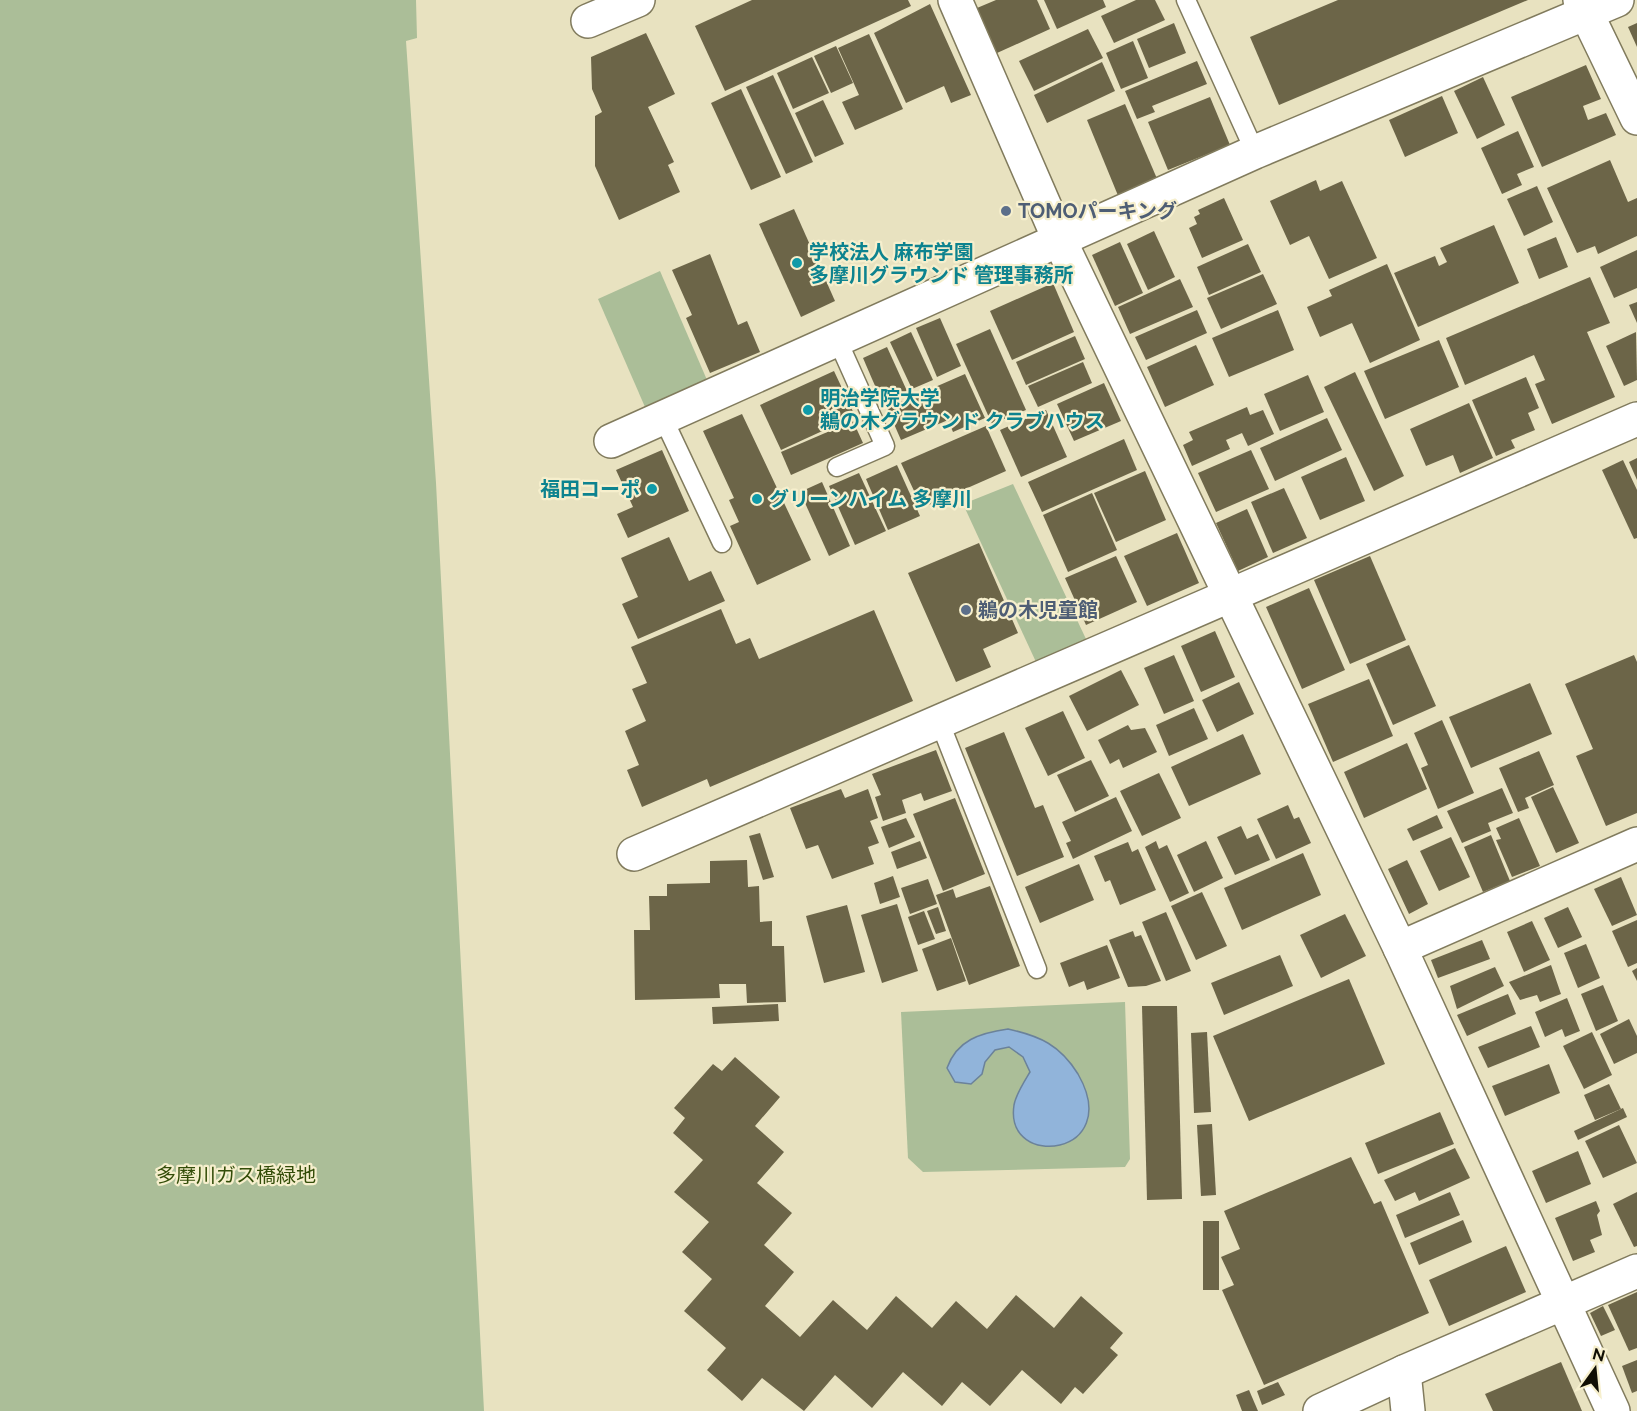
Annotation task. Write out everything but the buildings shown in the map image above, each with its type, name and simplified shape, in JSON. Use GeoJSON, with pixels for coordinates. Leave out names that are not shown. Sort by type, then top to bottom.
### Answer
{"type":"FeatureCollection","features":[{"type":"Feature","properties":{"kind":"street"},"geometry":{"type":"LineString","coordinates":[[588,21],[638,0]]}},
{"type":"Feature","properties":{"kind":"street"},"geometry":{"type":"LineString","coordinates":[[955,0],[1059,239],[1400,948],[1613,1411]]}},
{"type":"Feature","properties":{"kind":"street"},"geometry":{"type":"LineString","coordinates":[[611,441],[1059,239],[1584,7],[1617,0]]}},
{"type":"Feature","properties":{"kind":"street"},"geometry":{"type":"LineString","coordinates":[[1584,7],[1637,118]]}},
{"type":"Feature","properties":{"kind":"street"},"geometry":{"type":"LineString","coordinates":[[634,854],[1637,419]]}},
{"type":"Feature","properties":{"kind":"street"},"geometry":{"type":"LineString","coordinates":[[1400,948],[1637,844]]}},
{"type":"Feature","properties":{"kind":"street"},"geometry":{"type":"LineString","coordinates":[[1320,1411],[1637,1271]]}},
{"type":"Feature","properties":{"kind":"street"},"geometry":{"type":"LineString","coordinates":[[1404,1372],[1408,1411]]}},
{"type":"Feature","properties":{"kind":"lane"},"geometry":{"type":"LineString","coordinates":[[1186,0],[1255,153]]}},
{"type":"Feature","properties":{"kind":"lane"},"geometry":{"type":"LineString","coordinates":[[837,339],[885,446],[837,467]]}},
{"type":"Feature","properties":{"kind":"lane"},"geometry":{"type":"LineString","coordinates":[[663,417],[722,543]]}},
{"type":"Feature","properties":{"kind":"lane"},"geometry":{"type":"LineString","coordinates":[[939,723],[1037,969]]}},
{"type":"Feature","properties":{"kind":"green space","name":"多摩川ガス橋緑地"},"geometry":{"type":"Polygon","coordinates":[[[0,0],[416,0],[417,38],[406,41],[436,483],[484,1411],[0,1411],[0,0]]]}},
{"type":"Feature","properties":{"kind":"green space"},"geometry":{"type":"Polygon","coordinates":[[[660,271],[707,380],[645,407],[598,299],[660,271]]]}},
{"type":"Feature","properties":{"kind":"green space"},"geometry":{"type":"Polygon","coordinates":[[[1013,484],[1086,639],[1036,662],[963,504],[1013,484]]]}},
{"type":"Feature","properties":{"kind":"green space"},"geometry":{"type":"Polygon","coordinates":[[[1125,1002],[1130,1159],[1125,1167],[923,1172],[908,1158],[901,1012],[1125,1002]]]}},
{"type":"Feature","properties":{"kind":"water"},"geometry":{"type":"Polygon","coordinates":[[[1008,1029],[1048,1043],[1064,1056],[1078,1074],[1088,1102],[1086,1123],[1076,1137],[1060,1145],[1042,1146],[1026,1140],[1016,1126],[1014,1105],[1020,1088],[1030,1072],[1023,1057],[1009,1047],[995,1050],[985,1062],[982,1074],[971,1084],[955,1082],[947,1068],[951,1058],[963,1044],[988,1033],[1008,1029]]]}},
{"type":"Feature","properties":{"kind":"place","name":"TOMOパーキング"},"geometry":{"type":"Point","coordinates":[1006,211]}},
{"type":"Feature","properties":{"kind":"place","name":"学校法人 麻布学園 多摩川グラウンド 管理事務所"},"geometry":{"type":"Point","coordinates":[797,263]}},
{"type":"Feature","properties":{"kind":"place","name":"明治学院大学 鵜の木グラウンド クラブハウス"},"geometry":{"type":"Point","coordinates":[808,410]}},
{"type":"Feature","properties":{"kind":"place","name":"福田コーポ"},"geometry":{"type":"Point","coordinates":[652,489]}},
{"type":"Feature","properties":{"kind":"place","name":"グリーンハイム 多摩川"},"geometry":{"type":"Point","coordinates":[757,499]}},
{"type":"Feature","properties":{"kind":"place","name":"鵜の木児童館"},"geometry":{"type":"Point","coordinates":[966,610]}}]}
